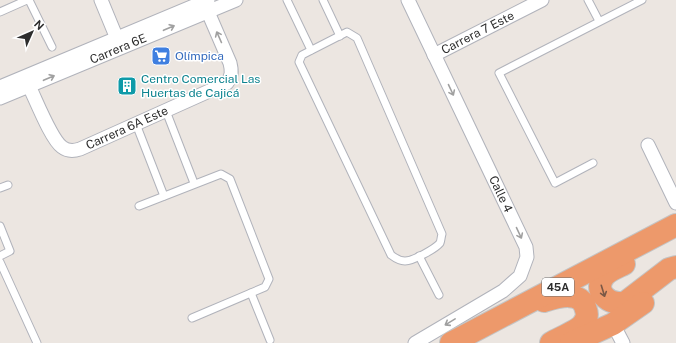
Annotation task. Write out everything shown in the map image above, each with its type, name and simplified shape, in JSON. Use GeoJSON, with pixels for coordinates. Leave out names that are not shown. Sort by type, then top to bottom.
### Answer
{"type":"FeatureCollection","features":[{"type":"Feature","properties":{"kind":"highway"},"geometry":{"type":"LineString","coordinates":[[671,227],[654,249],[614,269],[604,276],[601,283],[601,291],[605,298],[612,303],[619,304],[626,302],[669,269],[676,267]]}},
{"type":"Feature","properties":{"kind":"highway","name":"45A"},"geometry":{"type":"LineString","coordinates":[[451,343],[508,311],[558,287],[671,227]]}},
{"type":"Feature","properties":{"kind":"highway"},"geometry":{"type":"LineString","coordinates":[[577,342],[613,324],[655,295],[676,277]]}},
{"type":"Feature","properties":{"kind":"highway"},"geometry":{"type":"LineString","coordinates":[[508,311],[565,296],[572,296],[580,299],[586,308],[587,316],[584,323],[580,328],[551,343]]}},
{"type":"Feature","properties":{"kind":"street"},"geometry":{"type":"LineString","coordinates":[[100,0],[119,43]]}},
{"type":"Feature","properties":{"kind":"street","name":"Carrera 6E"},"geometry":{"type":"LineString","coordinates":[[0,87],[119,43],[208,6],[236,0]]}},
{"type":"Feature","properties":{"kind":"street","name":"Calle 4"},"geometry":{"type":"LineString","coordinates":[[408,0],[526,247],[527,257],[520,276],[503,291],[415,343]]}},
{"type":"Feature","properties":{"kind":"street","name":"Carrera 7 Este"},"geometry":{"type":"LineString","coordinates":[[434,55],[542,0]]}},
{"type":"Feature","properties":{"kind":"street","name":"Carrera 6A Este"},"geometry":{"type":"LineString","coordinates":[[29,86],[52,132],[61,147],[67,150],[80,149],[221,87],[231,78],[232,70],[208,6]]}},
{"type":"Feature","properties":{"kind":"street","name":"Carrera 6E"},"geometry":{"type":"LineString","coordinates":[[0,98],[29,86],[119,43]]}},
{"type":"Feature","properties":{"kind":"street"},"geometry":{"type":"LineString","coordinates":[[648,145],[676,203]]}},
{"type":"Feature","properties":{"kind":"street"},"geometry":{"type":"LineString","coordinates":[[613,324],[623,343]]}},
{"type":"Feature","properties":{"kind":"lane"},"geometry":{"type":"LineString","coordinates":[[0,12],[28,0],[52,47]]}},
{"type":"Feature","properties":{"kind":"lane"},"geometry":{"type":"LineString","coordinates":[[287,0],[311,50]]}},
{"type":"Feature","properties":{"kind":"lane"},"geometry":{"type":"LineString","coordinates":[[323,0],[340,36]]}},
{"type":"Feature","properties":{"kind":"lane"},"geometry":{"type":"LineString","coordinates":[[588,0],[599,21]]}},
{"type":"Feature","properties":{"kind":"lane"},"geometry":{"type":"LineString","coordinates":[[593,163],[555,183],[498,73],[642,0]]}},
{"type":"Feature","properties":{"kind":"lane"},"geometry":{"type":"LineString","coordinates":[[347,32],[357,38],[442,234],[440,242],[419,256],[406,261],[400,260],[391,255],[299,62],[302,55],[311,50],[347,32]]}},
{"type":"Feature","properties":{"kind":"lane"},"geometry":{"type":"LineString","coordinates":[[166,111],[194,183]]}},
{"type":"Feature","properties":{"kind":"lane"},"geometry":{"type":"LineString","coordinates":[[136,124],[164,196]]}},
{"type":"Feature","properties":{"kind":"lane"},"geometry":{"type":"LineString","coordinates":[[139,206],[194,183],[221,174],[230,179],[269,279],[264,287],[192,318]]}},
{"type":"Feature","properties":{"kind":"lane"},"geometry":{"type":"LineString","coordinates":[[0,188],[8,185]]}},
{"type":"Feature","properties":{"kind":"lane"},"geometry":{"type":"LineString","coordinates":[[0,226],[10,251],[0,256]]}},
{"type":"Feature","properties":{"kind":"lane"},"geometry":{"type":"LineString","coordinates":[[419,256],[439,295]]}},
{"type":"Feature","properties":{"kind":"lane"},"geometry":{"type":"LineString","coordinates":[[0,262],[37,343]]}},
{"type":"Feature","properties":{"kind":"lane"},"geometry":{"type":"LineString","coordinates":[[250,293],[270,340]]}},
{"type":"Feature","properties":{"kind":"place","name":"Olímpica"},"geometry":{"type":"Point","coordinates":[161,56]}},
{"type":"Feature","properties":{"kind":"place","name":"Centro Comercial Las Huertas de Cajicá"},"geometry":{"type":"Point","coordinates":[127,86]}}]}
